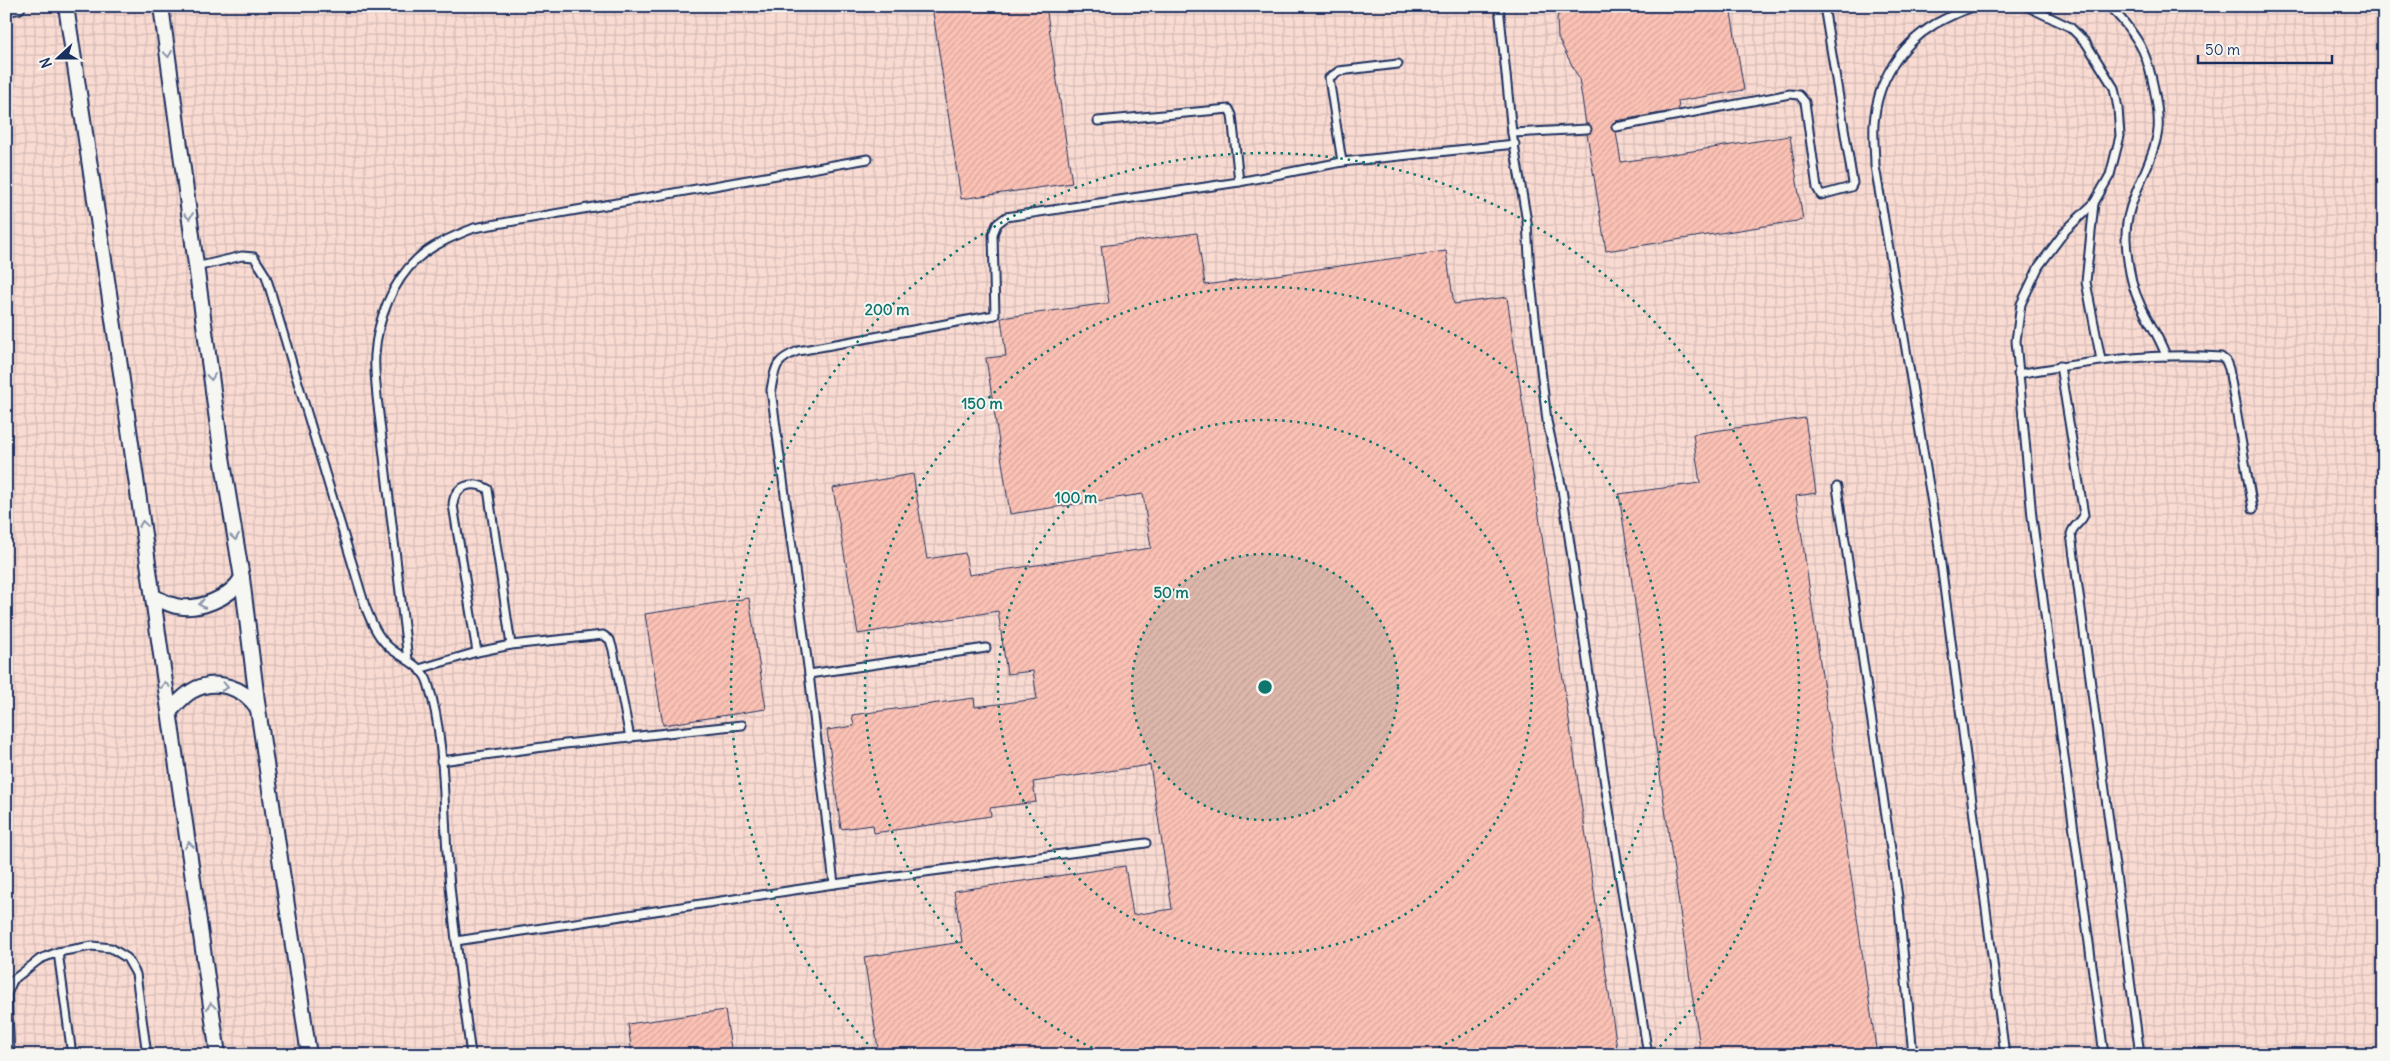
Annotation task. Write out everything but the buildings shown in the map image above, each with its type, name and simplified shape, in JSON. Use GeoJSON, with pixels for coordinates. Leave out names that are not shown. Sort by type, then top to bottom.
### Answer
{"type":"FeatureCollection","features":[{"type":"Feature","properties":{"kind":"street"},"geometry":{"type":"LineString","coordinates":[[6,8],[18,6]]}},
{"type":"Feature","properties":{"kind":"street"},"geometry":{"type":"LineString","coordinates":[[66,6],[154,597],[218,1055]]}},
{"type":"Feature","properties":{"kind":"street"},"geometry":{"type":"LineString","coordinates":[[161,6],[195,267],[222,457],[242,578],[258,709],[309,1055]]}},
{"type":"Feature","properties":{"kind":"street"},"geometry":{"type":"LineString","coordinates":[[154,597],[177,606],[206,605],[236,588],[242,578]]}},
{"type":"Feature","properties":{"kind":"street"},"geometry":{"type":"LineString","coordinates":[[169,712],[191,692],[208,685],[227,686],[244,694],[252,699],[258,709]]}},
{"type":"Feature","properties":{"kind":"lane"},"geometry":{"type":"LineString","coordinates":[[1499,6],[1512,132],[1527,222],[1530,274],[1547,421],[1562,489],[1604,778],[1648,1055]]}},
{"type":"Feature","properties":{"kind":"lane"},"geometry":{"type":"LineString","coordinates":[[1616,127],[1790,94],[1799,95],[1805,102],[1817,188],[1821,195],[1827,195],[1851,187],[1854,183],[1824,6]]}},
{"type":"Feature","properties":{"kind":"lane"},"geometry":{"type":"LineString","coordinates":[[1978,6],[1952,15],[1927,29],[1904,47],[1884,79],[1874,123],[1874,140],[1875,166],[1937,533],[2005,1055]]}},
{"type":"Feature","properties":{"kind":"lane"},"geometry":{"type":"LineString","coordinates":[[2026,6],[2070,27],[2086,43],[2114,88],[2118,108],[2120,136],[2110,175],[2094,203],[2049,251],[2039,266],[2024,297],[2016,341],[2032,517],[2104,1055]]}},
{"type":"Feature","properties":{"kind":"lane"},"geometry":{"type":"LineString","coordinates":[[2109,6],[2125,23],[2143,52],[2154,95],[2158,130],[2150,159],[2135,193],[2127,219],[2126,240],[2131,276],[2140,304],[2162,342],[2166,356]]}},
{"type":"Feature","properties":{"kind":"lane"},"geometry":{"type":"LineString","coordinates":[[1342,162],[1329,78],[1339,71],[1398,64]]}},
{"type":"Feature","properties":{"kind":"lane"},"geometry":{"type":"LineString","coordinates":[[1098,121],[1229,109],[1232,115],[1239,182]]}},
{"type":"Feature","properties":{"kind":"lane"},"geometry":{"type":"LineString","coordinates":[[1512,132],[1587,129]]}},
{"type":"Feature","properties":{"kind":"lane"},"geometry":{"type":"LineString","coordinates":[[834,884],[772,390],[776,366],[784,356],[798,351],[994,315],[993,234],[997,224],[1006,218],[1239,182],[1342,162],[1515,144]]}},
{"type":"Feature","properties":{"kind":"lane"},"geometry":{"type":"LineString","coordinates":[[408,660],[377,397],[375,354],[384,311],[401,277],[418,258],[442,242],[474,228],[868,159]]}},
{"type":"Feature","properties":{"kind":"lane"},"geometry":{"type":"LineString","coordinates":[[2094,203],[2086,282],[2101,360]]}},
{"type":"Feature","properties":{"kind":"lane"},"geometry":{"type":"LineString","coordinates":[[195,267],[242,256],[254,257],[266,276],[364,606],[374,627],[389,647],[408,660],[428,681],[435,711],[441,762],[447,854],[471,1055]]}},
{"type":"Feature","properties":{"kind":"lane"},"geometry":{"type":"LineString","coordinates":[[2018,374],[2101,360],[2166,356],[2220,357],[2226,361],[2253,509]]}},
{"type":"Feature","properties":{"kind":"lane"},"geometry":{"type":"LineString","coordinates":[[2060,366],[2084,515],[2082,521],[2072,530],[2071,534],[2140,1055]]}},
{"type":"Feature","properties":{"kind":"lane"},"geometry":{"type":"LineString","coordinates":[[477,652],[453,505],[454,495],[457,490],[467,486],[481,485],[488,489],[512,645]]}},
{"type":"Feature","properties":{"kind":"lane"},"geometry":{"type":"LineString","coordinates":[[1837,487],[1898,897],[1913,1055]]}},
{"type":"Feature","properties":{"kind":"lane"},"geometry":{"type":"LineString","coordinates":[[418,669],[477,652],[512,645],[603,635],[610,640],[630,738]]}},
{"type":"Feature","properties":{"kind":"lane"},"geometry":{"type":"LineString","coordinates":[[809,674],[986,648]]}},
{"type":"Feature","properties":{"kind":"lane"},"geometry":{"type":"LineString","coordinates":[[441,762],[565,744],[742,725]]}},
{"type":"Feature","properties":{"kind":"lane"},"geometry":{"type":"LineString","coordinates":[[456,941],[834,884],[1043,858],[1146,842]]}},
{"type":"Feature","properties":{"kind":"lane"},"geometry":{"type":"LineString","coordinates":[[10,1055],[7,994],[13,980],[40,959],[58,952],[92,946],[111,948],[126,958],[136,974],[147,1055]]}},
{"type":"Feature","properties":{"kind":"lane"},"geometry":{"type":"LineString","coordinates":[[58,952],[72,1055]]}},
{"type":"Feature","properties":{"kind":"shaded area"},"geometry":{"type":"Polygon","coordinates":[[[6,6],[2384,6],[2384,1055],[6,1055],[6,6]]]}}]}
